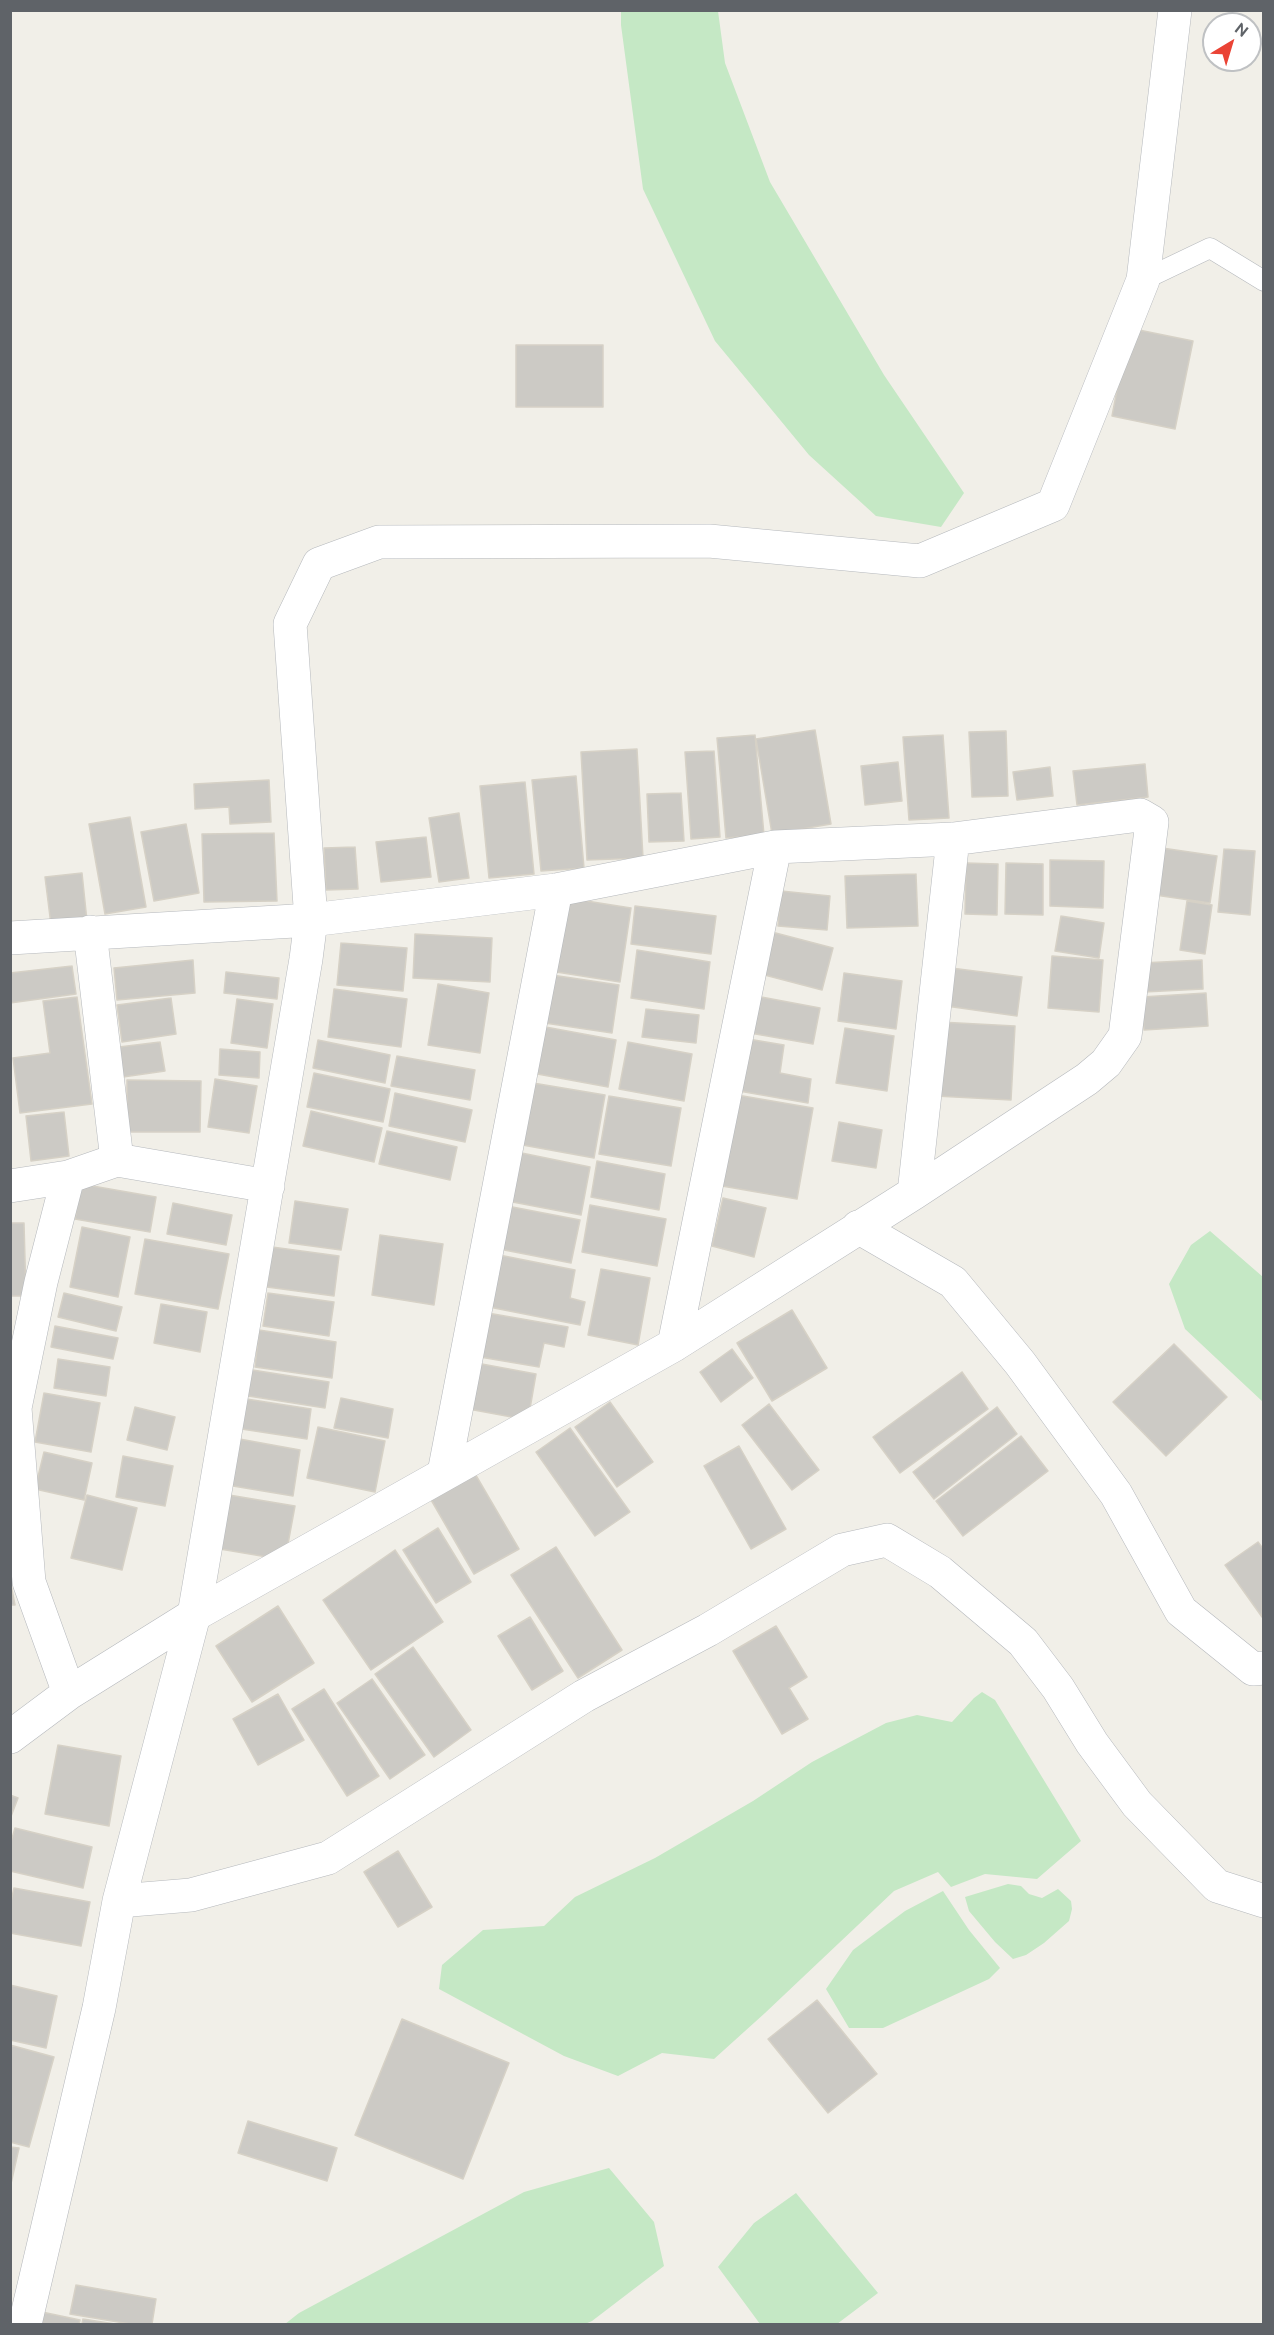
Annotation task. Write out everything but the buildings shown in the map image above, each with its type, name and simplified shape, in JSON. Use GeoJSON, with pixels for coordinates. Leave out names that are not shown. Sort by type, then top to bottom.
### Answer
{"type":"FeatureCollection","features":[{"type":"Feature","properties":{"kind":"street"},"geometry":{"type":"LineString","coordinates":[[25,2325],[99,2008],[119,1901],[194,1616],[306,959],[311,920],[290,624],[319,564],[379,542],[709,541],[920,561],[1053,505],[1143,280],[1175,10]]}},
{"type":"Feature","properties":{"kind":"street"},"geometry":{"type":"LineString","coordinates":[[10,938],[311,920],[556,890],[775,846],[953,839],[1140,814],[1152,822],[1125,1036],[1106,1063],[1087,1079],[914,1193],[674,1345],[194,1616],[69,1693],[10,1737]]}},
{"type":"Feature","properties":{"kind":"street"},"geometry":{"type":"LineString","coordinates":[[914,1193],[953,839]]}},
{"type":"Feature","properties":{"kind":"street"},"geometry":{"type":"LineString","coordinates":[[674,1345],[775,846]]}},
{"type":"Feature","properties":{"kind":"street"},"geometry":{"type":"LineString","coordinates":[[444,1473],[556,890]]}},
{"type":"Feature","properties":{"kind":"street"},"geometry":{"type":"LineString","coordinates":[[90,932],[117,1160]]}},
{"type":"Feature","properties":{"kind":"street"},"geometry":{"type":"LineString","coordinates":[[10,1186],[68,1177],[117,1160],[268,1186]]}},
{"type":"Feature","properties":{"kind":"street"},"geometry":{"type":"LineString","coordinates":[[68,1177],[41,1282],[15,1408],[29,1582],[69,1693]]}},
{"type":"Feature","properties":{"kind":"street"},"geometry":{"type":"LineString","coordinates":[[858,1227],[953,1282],[1020,1363],[1116,1494],[1181,1611],[1253,1669],[1263,1668]]}},
{"type":"Feature","properties":{"kind":"street"},"geometry":{"type":"LineString","coordinates":[[119,1901],[191,1895],[328,1858],[584,1696],[708,1630],[842,1550],[887,1540],[940,1572],[1023,1642],[1137,1804],[1217,1886],[1263,1901]]}},
{"type":"Feature","properties":{"kind":"lane"},"geometry":{"type":"LineString","coordinates":[[1143,280],[1210,248],[1263,281]]}},
{"type":"Feature","properties":{"kind":"green space"},"geometry":{"type":"Polygon","coordinates":[[[621,11],[718,11],[725,63],[770,182],[884,375],[964,493],[941,527],[876,516],[809,455],[715,341],[643,189],[621,11]]]}},
{"type":"Feature","properties":{"kind":"green space"},"geometry":{"type":"Polygon","coordinates":[[[1210,1231],[1263,1277],[1263,1402],[1185,1329],[1169,1284],[1191,1245],[1210,1231]]]}},
{"type":"Feature","properties":{"kind":"green space"},"geometry":{"type":"Polygon","coordinates":[[[982,1692],[995,1700],[1081,1841],[1037,1879],[985,1874],[951,1887],[938,1872],[894,1891],[714,2059],[662,2053],[618,2076],[564,2056],[439,1989],[442,1965],[483,1930],[544,1926],[575,1897],[655,1858],[753,1801],[812,1762],[886,1723],[917,1715],[952,1722],[982,1692]]]}},
{"type":"Feature","properties":{"kind":"green space"},"geometry":{"type":"Polygon","coordinates":[[[1008,1884],[1021,1886],[1029,1894],[1042,1898],[1058,1889],[1071,1901],[1072,1909],[1069,1921],[1044,1943],[1026,1955],[1013,1959],[969,1911],[965,1897],[1008,1884]]]}},
{"type":"Feature","properties":{"kind":"green space"},"geometry":{"type":"Polygon","coordinates":[[[943,1891],[969,1930],[1000,1968],[989,1979],[883,2028],[849,2028],[826,1989],[853,1950],[905,1911],[943,1891]]]}},
{"type":"Feature","properties":{"kind":"green space"},"geometry":{"type":"Polygon","coordinates":[[[609,2168],[654,2222],[664,2266],[592,2321],[585,2324],[285,2324],[299,2313],[524,2192],[609,2168]]]}},
{"type":"Feature","properties":{"kind":"green space"},"geometry":{"type":"Polygon","coordinates":[[[796,2193],[878,2293],[837,2324],[760,2324],[718,2267],[754,2223],[796,2193]]]}}]}
